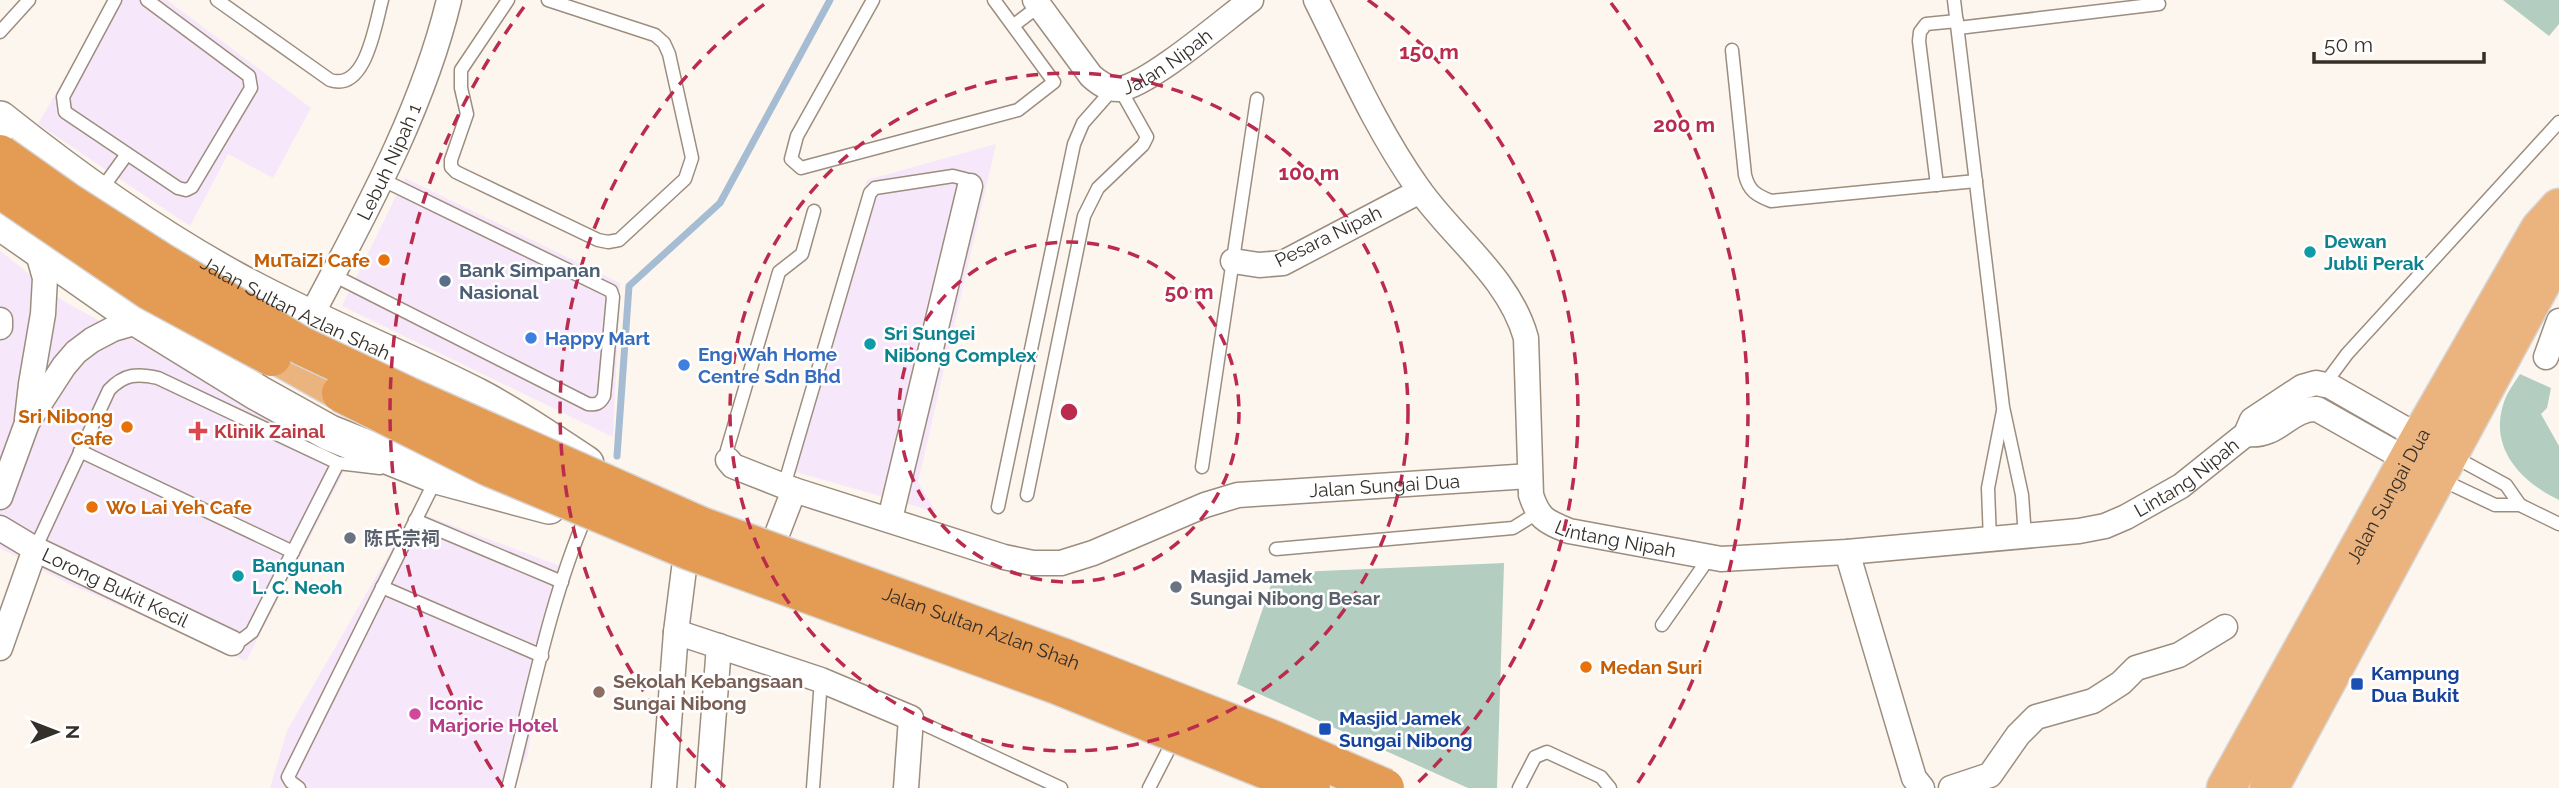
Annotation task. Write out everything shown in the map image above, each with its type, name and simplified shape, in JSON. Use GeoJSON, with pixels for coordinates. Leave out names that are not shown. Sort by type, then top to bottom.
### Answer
{"type":"FeatureCollection","features":[{"type":"Feature","properties":{"kind":"highway","name":"Jalan Sultan Azlan Shah"},"geometry":{"type":"LineString","coordinates":[[0,154],[160,261],[290,339],[408,396],[701,526],[1062,657],[1269,738],[1385,788]]}},
{"type":"Feature","properties":{"kind":"highway","name":"Jalan Sultan Azlan Shah"},"geometry":{"type":"LineString","coordinates":[[0,189],[150,292],[310,378],[489,467],[690,551],[1057,685],[1311,788]]}},
{"type":"Feature","properties":{"kind":"main road","name":"Jalan Sultan Azlan Shah"},"geometry":{"type":"LineString","coordinates":[[0,119],[64,170],[165,238],[236,280],[479,398],[542,432],[605,476]]}},
{"type":"Feature","properties":{"kind":"main road","name":"Jalan Sultan Azlan Shah"},"geometry":{"type":"LineString","coordinates":[[0,160],[146,265],[235,318],[369,391],[512,458],[605,476],[691,512],[1078,651],[1408,788]]}},
{"type":"Feature","properties":{"kind":"main road"},"geometry":{"type":"LineString","coordinates":[[0,180],[142,276],[258,345],[335,388],[505,467],[586,516],[685,561],[1280,788]]}},
{"type":"Feature","properties":{"kind":"main road","name":"Jalan Sungai Dua"},"geometry":{"type":"LineString","coordinates":[[2269,788],[2540,229],[2559,208]]}},
{"type":"Feature","properties":{"kind":"main road"},"geometry":{"type":"LineString","coordinates":[[0,222],[141,321],[258,393],[330,433],[437,476],[586,516]]}},
{"type":"Feature","properties":{"kind":"main road","name":"Jalan Sungai Dua"},"geometry":{"type":"LineString","coordinates":[[2226,788],[2559,250]]}},
{"type":"Feature","properties":{"kind":"street","name":"Lebuh Nipah 1"},"geometry":{"type":"LineString","coordinates":[[310,316],[382,179],[421,91],[441,35],[449,0]]}},
{"type":"Feature","properties":{"kind":"street","name":"Jalan Nipah"},"geometry":{"type":"LineString","coordinates":[[1116,89],[1141,82],[1251,0]]}},
{"type":"Feature","properties":{"kind":"street","name":"Lintang Nipah"},"geometry":{"type":"LineString","coordinates":[[1316,0],[1389,146],[1420,191],[1499,284],[1520,318],[1526,338],[1531,495],[1537,513],[1552,524],[1569,531],[1721,559],[1990,541],[2105,526],[2181,486],[2246,434],[2252,420],[2302,387],[2316,383],[2325,385]]}},
{"type":"Feature","properties":{"kind":"street"},"geometry":{"type":"LineString","coordinates":[[1037,3],[1090,76],[1100,85],[1116,89]]}},
{"type":"Feature","properties":{"kind":"street"},"geometry":{"type":"LineString","coordinates":[[890,519],[970,186]]}},
{"type":"Feature","properties":{"kind":"street","name":"Pesara Nipah"},"geometry":{"type":"LineString","coordinates":[[1233,261],[1259,265],[1283,262],[1420,191]]}},
{"type":"Feature","properties":{"kind":"street"},"geometry":{"type":"LineString","coordinates":[[27,424],[43,314],[45,278],[37,250]]}},
{"type":"Feature","properties":{"kind":"street"},"geometry":{"type":"LineString","coordinates":[[0,320],[0,327]]}},
{"type":"Feature","properties":{"kind":"street"},"geometry":{"type":"LineString","coordinates":[[0,496],[27,424],[64,366],[76,352],[113,329],[141,321]]}},
{"type":"Feature","properties":{"kind":"street"},"geometry":{"type":"LineString","coordinates":[[2546,356],[2559,321]]}},
{"type":"Feature","properties":{"kind":"street"},"geometry":{"type":"LineString","coordinates":[[2325,385],[2429,457]]}},
{"type":"Feature","properties":{"kind":"street","name":"Lintang Nipah"},"geometry":{"type":"LineString","coordinates":[[2246,434],[2261,436],[2307,409],[2317,409],[2429,457]]}},
{"type":"Feature","properties":{"kind":"street","name":"Jalan Sungai Dua"},"geometry":{"type":"LineString","coordinates":[[728,460],[733,466],[789,488],[1033,563],[1061,563],[1093,553],[1205,505],[1238,495],[1530,476]]}},
{"type":"Feature","properties":{"kind":"street"},"geometry":{"type":"LineString","coordinates":[[774,542],[789,488]]}},
{"type":"Feature","properties":{"kind":"street","name":"Lorong Bukit Kecil"},"geometry":{"type":"LineString","coordinates":[[0,528],[35,550],[232,643]]}},
{"type":"Feature","properties":{"kind":"street"},"geometry":{"type":"LineString","coordinates":[[0,648],[35,550]]}},
{"type":"Feature","properties":{"kind":"street"},"geometry":{"type":"LineString","coordinates":[[1847,552],[1914,778],[1922,788]]}},
{"type":"Feature","properties":{"kind":"street"},"geometry":{"type":"LineString","coordinates":[[664,788],[676,632],[685,561]]}},
{"type":"Feature","properties":{"kind":"street"},"geometry":{"type":"LineString","coordinates":[[1951,788],[1990,775],[2018,735],[2036,717],[2093,701],[2122,683],[2137,667],[2179,656],[2225,627]]}},
{"type":"Feature","properties":{"kind":"street"},"geometry":{"type":"LineString","coordinates":[[676,632],[821,680],[911,718],[906,788]]}},
{"type":"Feature","properties":{"kind":"street"},"geometry":{"type":"LineString","coordinates":[[708,788],[719,646]]}},
{"type":"Feature","properties":{"kind":"lane"},"geometry":{"type":"LineString","coordinates":[[0,32],[29,0]]}},
{"type":"Feature","properties":{"kind":"lane"},"geometry":{"type":"LineString","coordinates":[[116,0],[63,97],[62,105],[65,112],[178,188],[186,190],[192,187],[251,88],[249,76],[147,0]]}},
{"type":"Feature","properties":{"kind":"lane"},"geometry":{"type":"LineString","coordinates":[[217,0],[330,80],[343,82],[356,74],[368,52],[382,0]]}},
{"type":"Feature","properties":{"kind":"lane"},"geometry":{"type":"LineString","coordinates":[[508,0],[461,70],[461,88],[467,114],[451,167],[456,172],[598,240],[618,240],[685,179],[690,170],[692,158],[669,54],[664,43],[654,35],[548,0]]}},
{"type":"Feature","properties":{"kind":"lane"},"geometry":{"type":"LineString","coordinates":[[873,0],[797,136],[791,159],[801,169],[1018,110],[1055,82],[995,0]]}},
{"type":"Feature","properties":{"kind":"lane"},"geometry":{"type":"LineString","coordinates":[[1954,0],[2003,407],[2022,495],[2025,537]]}},
{"type":"Feature","properties":{"kind":"lane"},"geometry":{"type":"LineString","coordinates":[[1014,25],[1037,3]]}},
{"type":"Feature","properties":{"kind":"lane"},"geometry":{"type":"LineString","coordinates":[[1937,185],[1919,41],[1920,32],[1926,24],[1958,24],[2159,4]]}},
{"type":"Feature","properties":{"kind":"lane"},"geometry":{"type":"LineString","coordinates":[[1732,50],[1745,175],[1749,188],[1758,196],[1771,201],[1976,181]]}},
{"type":"Feature","properties":{"kind":"lane"},"geometry":{"type":"LineString","coordinates":[[998,507],[1074,144],[1083,123],[1116,89],[1147,137],[1143,145],[1098,188],[1084,215],[1027,495]]}},
{"type":"Feature","properties":{"kind":"lane"},"geometry":{"type":"LineString","coordinates":[[1202,467],[1257,99]]}},
{"type":"Feature","properties":{"kind":"lane"},"geometry":{"type":"LineString","coordinates":[[2325,385],[2347,354],[2559,122]]}},
{"type":"Feature","properties":{"kind":"lane"},"geometry":{"type":"LineString","coordinates":[[99,193],[127,154]]}},
{"type":"Feature","properties":{"kind":"lane"},"geometry":{"type":"LineString","coordinates":[[789,488],[870,193],[875,188],[953,176],[965,179],[970,186]]}},
{"type":"Feature","properties":{"kind":"lane"},"geometry":{"type":"LineString","coordinates":[[333,275],[588,404],[601,402],[604,396],[613,297],[611,292],[382,179]]}},
{"type":"Feature","properties":{"kind":"lane"},"geometry":{"type":"LineString","coordinates":[[728,460],[727,450],[779,272],[802,254],[814,211]]}},
{"type":"Feature","properties":{"kind":"lane"},"geometry":{"type":"LineString","coordinates":[[35,550],[109,390],[118,380],[130,374],[158,378],[338,463],[437,476],[288,776],[299,788]]}},
{"type":"Feature","properties":{"kind":"lane"},"geometry":{"type":"LineString","coordinates":[[1990,541],[1987,488],[2003,407]]}},
{"type":"Feature","properties":{"kind":"lane"},"geometry":{"type":"LineString","coordinates":[[80,451],[293,552]]}},
{"type":"Feature","properties":{"kind":"lane"},"geometry":{"type":"LineString","coordinates":[[2429,457],[2506,485],[2520,505]]}},
{"type":"Feature","properties":{"kind":"lane"},"geometry":{"type":"LineString","coordinates":[[2429,457],[2495,505],[2520,505],[2559,524]]}},
{"type":"Feature","properties":{"kind":"lane"},"geometry":{"type":"LineString","coordinates":[[232,643],[240,641],[252,632],[338,463]]}},
{"type":"Feature","properties":{"kind":"lane"},"geometry":{"type":"LineString","coordinates":[[1276,549],[1513,528],[1537,513]]}},
{"type":"Feature","properties":{"kind":"lane"},"geometry":{"type":"LineString","coordinates":[[508,788],[562,582],[586,516]]}},
{"type":"Feature","properties":{"kind":"lane"},"geometry":{"type":"LineString","coordinates":[[415,520],[562,582]]}},
{"type":"Feature","properties":{"kind":"lane"},"geometry":{"type":"LineString","coordinates":[[1662,625],[1709,558]]}},
{"type":"Feature","properties":{"kind":"lane"},"geometry":{"type":"LineString","coordinates":[[382,587],[542,656]]}},
{"type":"Feature","properties":{"kind":"lane"},"geometry":{"type":"LineString","coordinates":[[813,788],[821,680]]}},
{"type":"Feature","properties":{"kind":"lane"},"geometry":{"type":"LineString","coordinates":[[911,718],[1061,788]]}},
{"type":"Feature","properties":{"kind":"lane"},"geometry":{"type":"LineString","coordinates":[[1150,788],[1171,745]]}},
{"type":"Feature","properties":{"kind":"lane"},"geometry":{"type":"LineString","coordinates":[[1519,788],[1535,757],[1548,752],[1601,776],[1610,788]]}},
{"type":"Feature","properties":{"kind":"shaded area"},"geometry":{"type":"Polygon","coordinates":[[[110,0],[167,0],[311,108],[273,178],[228,154],[190,226],[38,124],[110,0]]]}},
{"type":"Feature","properties":{"kind":"shaded area"},"geometry":{"type":"Polygon","coordinates":[[[996,144],[918,482],[936,512],[782,468],[867,180],[996,144]]]}},
{"type":"Feature","properties":{"kind":"shaded area"},"geometry":{"type":"Polygon","coordinates":[[[405,178],[620,283],[613,437],[342,306],[405,178]]]}},
{"type":"Feature","properties":{"kind":"shaded area"},"geometry":{"type":"Polygon","coordinates":[[[0,251],[62,300],[351,458],[246,661],[67,583],[0,548],[0,251]]]}},
{"type":"Feature","properties":{"kind":"shaded area","name":"Iconic Marjorie Hotel"},"geometry":{"type":"Polygon","coordinates":[[[414,511],[560,566],[527,757],[508,788],[270,788],[287,731],[414,511]]]}},
{"type":"Feature","properties":{"kind":"green space"},"geometry":{"type":"Polygon","coordinates":[[[2503,0],[2559,0],[2559,24],[2549,36],[2503,0]]]}},
{"type":"Feature","properties":{"kind":"green space"},"geometry":{"type":"Polygon","coordinates":[[[2520,374],[2551,388],[2547,408],[2541,414],[2559,446],[2559,500],[2532,484],[2511,462],[2504,448],[2500,419],[2505,399],[2520,374]]]}},
{"type":"Feature","properties":{"kind":"green space"},"geometry":{"type":"Polygon","coordinates":[[[1504,563],[1497,788],[1468,788],[1237,684],[1275,573],[1504,563]]]}},
{"type":"Feature","properties":{"kind":"waterway"},"geometry":{"type":"LineString","coordinates":[[617,456],[629,286],[720,203],[830,0]]}},
{"type":"Feature","properties":{"kind":"place","name":"Dewan Jubli Perak"},"geometry":{"type":"Point","coordinates":[2310,252]}},
{"type":"Feature","properties":{"kind":"place","name":"MuTaiZi Cafe"},"geometry":{"type":"Point","coordinates":[384,260]}},
{"type":"Feature","properties":{"kind":"place","name":"Bank Simpanan Nasional"},"geometry":{"type":"Point","coordinates":[445,281]}},
{"type":"Feature","properties":{"kind":"place","name":"Happy Mart"},"geometry":{"type":"Point","coordinates":[531,338]}},
{"type":"Feature","properties":{"kind":"place","name":"Sri Sungei Nibong Complex"},"geometry":{"type":"Point","coordinates":[870,344]}},
{"type":"Feature","properties":{"kind":"place","name":"Eng Wah Home Centre Sdn Bhd"},"geometry":{"type":"Point","coordinates":[684,365]}},
{"type":"Feature","properties":{"kind":"place","name":"Sri Nibong Cafe"},"geometry":{"type":"Point","coordinates":[127,427]}},
{"type":"Feature","properties":{"kind":"place","name":"Klinik Zainal"},"geometry":{"type":"Point","coordinates":[198,431]}},
{"type":"Feature","properties":{"kind":"place","name":"Wo Lai Yeh Cafe"},"geometry":{"type":"Point","coordinates":[92,507]}},
{"type":"Feature","properties":{"kind":"place","name":"陈氏宗祠"},"geometry":{"type":"Point","coordinates":[350,538]}},
{"type":"Feature","properties":{"kind":"place","name":"Bangunan L. C. Neoh"},"geometry":{"type":"Point","coordinates":[238,576]}},
{"type":"Feature","properties":{"kind":"place","name":"Masjid Jamek Sungai Nibong Besar"},"geometry":{"type":"Point","coordinates":[1176,587]}},
{"type":"Feature","properties":{"kind":"place","name":"Medan Suri"},"geometry":{"type":"Point","coordinates":[1586,667]}},
{"type":"Feature","properties":{"kind":"place","name":"Kampung Dua Bukit"},"geometry":{"type":"Point","coordinates":[2357,684]}},
{"type":"Feature","properties":{"kind":"place","name":"Sekolah Kebangsaan Sungai Nibong"},"geometry":{"type":"Point","coordinates":[599,692]}},
{"type":"Feature","properties":{"kind":"place","name":"Iconic Marjorie Hotel"},"geometry":{"type":"Point","coordinates":[415,714]}},
{"type":"Feature","properties":{"kind":"place","name":"Masjid Jamek Sungai Nibong"},"geometry":{"type":"Point","coordinates":[1325,729]}}]}
